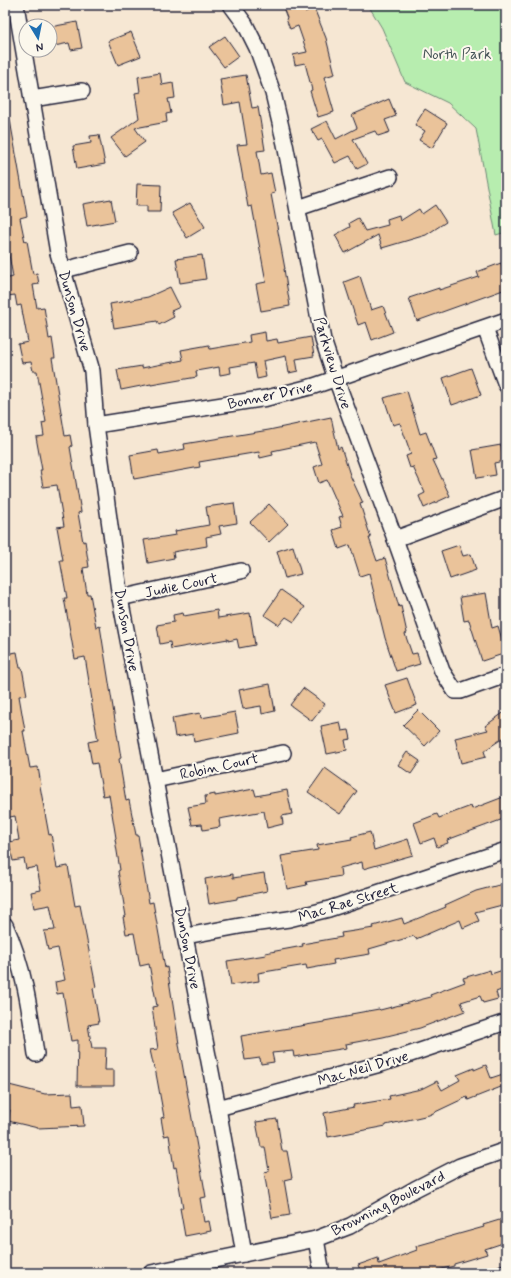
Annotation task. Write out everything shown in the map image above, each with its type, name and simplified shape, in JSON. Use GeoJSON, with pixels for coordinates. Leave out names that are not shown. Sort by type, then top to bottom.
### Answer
{"type":"FeatureCollection","features":[{"type":"Feature","properties":{"kind":"street","name":"Dunson Drive"},"geometry":{"type":"LineString","coordinates":[[16,5],[57,246],[92,371],[96,425],[120,598],[186,936],[244,1254]]}},
{"type":"Feature","properties":{"kind":"street","name":"Parkview Drive"},"geometry":{"type":"LineString","coordinates":[[231,5],[245,24],[257,48],[272,93],[285,144],[323,340],[442,671],[454,691],[461,691],[506,675]]}},
{"type":"Feature","properties":{"kind":"street"},"geometry":{"type":"LineString","coordinates":[[32,99],[82,91]]}},
{"type":"Feature","properties":{"kind":"street"},"geometry":{"type":"LineString","coordinates":[[298,208],[390,176]]}},
{"type":"Feature","properties":{"kind":"street"},"geometry":{"type":"LineString","coordinates":[[64,270],[130,253]]}},
{"type":"Feature","properties":{"kind":"street","name":"Bonner Drive"},"geometry":{"type":"LineString","coordinates":[[96,425],[267,398],[314,386],[506,320]]}},
{"type":"Feature","properties":{"kind":"street"},"geometry":{"type":"LineString","coordinates":[[485,328],[506,385]]}},
{"type":"Feature","properties":{"kind":"street"},"geometry":{"type":"LineString","coordinates":[[395,539],[506,498]]}},
{"type":"Feature","properties":{"kind":"street","name":"Judie Court"},"geometry":{"type":"LineString","coordinates":[[120,598],[241,572]]}},
{"type":"Feature","properties":{"kind":"street","name":"Robin Court"},"geometry":{"type":"LineString","coordinates":[[155,780],[283,753]]}},
{"type":"Feature","properties":{"kind":"street","name":"Mac Rae Street"},"geometry":{"type":"LineString","coordinates":[[186,936],[244,925],[289,919],[329,909],[506,850]]}},
{"type":"Feature","properties":{"kind":"street"},"geometry":{"type":"LineString","coordinates":[[5,925],[10,935],[25,984],[36,1054]]}},
{"type":"Feature","properties":{"kind":"street","name":"Mac Neil Drive"},"geometry":{"type":"LineString","coordinates":[[218,1108],[384,1063],[506,1022]]}},
{"type":"Feature","properties":{"kind":"street","name":"Browning Boulevard"},"geometry":{"type":"LineString","coordinates":[[151,1273],[316,1239],[350,1226],[415,1189],[460,1166],[506,1150]]}},
{"type":"Feature","properties":{"kind":"street"},"geometry":{"type":"LineString","coordinates":[[316,1239],[322,1273]]}},
{"type":"Feature","properties":{"kind":"green space","name":"North Park"},"geometry":{"type":"Polygon","coordinates":[[[368,5],[506,5],[506,232],[496,235],[476,129],[448,103],[405,82],[382,28],[368,5]]]}},
{"type":"Feature","properties":{"kind":"building"},"geometry":{"type":"Polygon","coordinates":[[[282,5],[302,5],[305,12],[314,8],[326,38],[335,74],[324,77],[334,112],[318,117],[310,91],[312,90],[305,63],[295,65],[293,55],[307,52],[298,26],[290,29],[282,5]]]}},
{"type":"Feature","properties":{"kind":"building"},"geometry":{"type":"Polygon","coordinates":[[[77,22],[82,48],[71,50],[69,43],[58,45],[58,26],[77,22]]]}},
{"type":"Feature","properties":{"kind":"building"},"geometry":{"type":"Polygon","coordinates":[[[131,32],[141,56],[118,65],[108,41],[131,32]]]}},
{"type":"Feature","properties":{"kind":"building"},"geometry":{"type":"Polygon","coordinates":[[[225,36],[239,56],[224,67],[209,47],[225,36]]]}},
{"type":"Feature","properties":{"kind":"building"},"geometry":{"type":"Polygon","coordinates":[[[160,73],[162,85],[173,83],[175,98],[168,99],[171,113],[166,114],[167,122],[135,128],[145,142],[125,156],[111,138],[139,118],[135,93],[140,92],[138,77],[160,73]]]}},
{"type":"Feature","properties":{"kind":"building"},"geometry":{"type":"Polygon","coordinates":[[[246,75],[252,108],[258,107],[265,150],[257,151],[261,175],[271,173],[275,193],[271,194],[285,269],[290,306],[261,311],[256,284],[266,282],[252,206],[248,207],[237,145],[247,144],[240,102],[224,105],[220,79],[246,75]]]}},
{"type":"Feature","properties":{"kind":"building"},"geometry":{"type":"Polygon","coordinates":[[[389,99],[396,116],[385,120],[390,132],[378,136],[375,131],[353,139],[367,164],[357,169],[350,156],[335,163],[322,139],[318,141],[311,129],[327,121],[336,139],[357,128],[352,115],[389,99]]]}},
{"type":"Feature","properties":{"kind":"building"},"geometry":{"type":"Polygon","coordinates":[[[425,109],[447,123],[432,148],[419,140],[425,131],[415,125],[425,109]]]}},
{"type":"Feature","properties":{"kind":"building"},"geometry":{"type":"Polygon","coordinates":[[[10,120],[27,216],[20,218],[25,242],[27,241],[33,274],[37,273],[39,284],[33,285],[37,308],[44,307],[49,339],[52,338],[55,358],[52,358],[65,436],[70,435],[72,446],[70,447],[81,512],[78,513],[83,542],[85,541],[89,567],[83,568],[87,594],[90,594],[96,627],[100,626],[121,758],[119,759],[126,801],[129,800],[136,835],[138,835],[149,903],[153,902],[165,968],[167,967],[182,1063],[206,1197],[200,1198],[204,1222],[209,1221],[211,1231],[185,1236],[180,1208],[183,1208],[176,1167],[174,1168],[169,1135],[164,1136],[161,1118],[164,1117],[155,1068],[150,1050],[158,1049],[152,1007],[157,1006],[149,964],[140,966],[134,933],[126,934],[123,917],[126,916],[118,871],[120,870],[109,795],[103,796],[97,763],[92,764],[88,742],[98,740],[85,657],[75,659],[64,598],[67,598],[60,560],[63,560],[57,527],[64,526],[57,485],[43,487],[40,470],[42,470],[36,437],[44,436],[42,423],[46,422],[37,371],[33,371],[31,362],[22,363],[18,344],[28,342],[21,305],[17,306],[15,295],[7,296],[5,288],[5,279],[13,277],[5,238],[5,121],[10,120]]]}},
{"type":"Feature","properties":{"kind":"building"},"geometry":{"type":"Polygon","coordinates":[[[99,135],[105,164],[77,169],[73,146],[91,143],[90,136],[99,135]]]}},
{"type":"Feature","properties":{"kind":"building"},"geometry":{"type":"Polygon","coordinates":[[[137,184],[161,185],[160,212],[147,212],[147,206],[136,206],[137,184]]]}},
{"type":"Feature","properties":{"kind":"building"},"geometry":{"type":"Polygon","coordinates":[[[111,199],[115,221],[87,226],[83,204],[111,199]]]}},
{"type":"Feature","properties":{"kind":"building"},"geometry":{"type":"Polygon","coordinates":[[[190,203],[205,227],[187,238],[172,213],[190,203]]]}},
{"type":"Feature","properties":{"kind":"building"},"geometry":{"type":"Polygon","coordinates":[[[435,205],[446,222],[426,235],[382,248],[378,235],[345,253],[335,235],[350,227],[349,223],[358,218],[365,231],[388,225],[387,219],[399,215],[400,221],[419,209],[422,214],[435,205]]]}},
{"type":"Feature","properties":{"kind":"building"},"geometry":{"type":"Polygon","coordinates":[[[202,255],[206,279],[180,283],[176,259],[202,255]]]}},
{"type":"Feature","properties":{"kind":"building"},"geometry":{"type":"Polygon","coordinates":[[[501,263],[506,277],[506,289],[417,321],[409,298],[479,277],[477,272],[501,263]]]}},
{"type":"Feature","properties":{"kind":"building"},"geometry":{"type":"Polygon","coordinates":[[[360,276],[371,310],[383,306],[393,332],[372,340],[366,322],[358,325],[344,282],[360,276]]]}},
{"type":"Feature","properties":{"kind":"building"},"geometry":{"type":"Polygon","coordinates":[[[170,287],[180,307],[171,311],[174,317],[159,325],[157,321],[114,328],[110,304],[148,297],[170,287]]]}},
{"type":"Feature","properties":{"kind":"building"},"geometry":{"type":"Polygon","coordinates":[[[265,332],[266,341],[277,339],[278,343],[311,337],[314,356],[296,359],[298,371],[289,373],[286,356],[263,361],[266,377],[257,379],[254,363],[230,367],[231,373],[220,375],[219,367],[196,371],[197,377],[121,390],[117,370],[142,366],[142,368],[183,360],[181,350],[209,345],[210,349],[250,342],[249,335],[265,332]]]}},
{"type":"Feature","properties":{"kind":"building"},"geometry":{"type":"Polygon","coordinates":[[[471,368],[481,395],[452,405],[443,378],[471,368]]]}},
{"type":"Feature","properties":{"kind":"building"},"geometry":{"type":"Polygon","coordinates":[[[407,391],[420,434],[426,432],[436,459],[433,460],[450,496],[424,508],[419,496],[425,493],[413,467],[410,468],[406,456],[411,454],[400,423],[393,425],[384,398],[407,391]]]}},
{"type":"Feature","properties":{"kind":"building"},"geometry":{"type":"Polygon","coordinates":[[[331,417],[338,449],[341,447],[350,475],[363,503],[360,504],[377,561],[385,558],[399,607],[401,606],[407,633],[405,634],[412,654],[417,653],[420,664],[396,671],[385,638],[369,573],[360,576],[350,545],[339,549],[333,530],[342,527],[339,517],[343,516],[327,480],[319,483],[314,467],[322,464],[315,442],[272,451],[273,455],[260,458],[259,452],[199,462],[200,467],[134,479],[130,455],[158,450],[159,454],[185,449],[184,444],[269,430],[331,417]]]}},
{"type":"Feature","properties":{"kind":"building"},"geometry":{"type":"Polygon","coordinates":[[[501,445],[504,461],[494,463],[496,475],[477,478],[472,450],[501,445]]]}},
{"type":"Feature","properties":{"kind":"building"},"geometry":{"type":"Polygon","coordinates":[[[234,503],[237,523],[219,526],[221,534],[206,537],[207,546],[173,552],[174,558],[148,563],[144,540],[176,535],[175,531],[209,525],[206,507],[234,503]]]}},
{"type":"Feature","properties":{"kind":"building"},"geometry":{"type":"Polygon","coordinates":[[[269,504],[288,524],[269,542],[250,522],[269,504]]]}},
{"type":"Feature","properties":{"kind":"building"},"geometry":{"type":"Polygon","coordinates":[[[459,545],[463,556],[471,554],[476,570],[450,579],[441,551],[459,545]]]}},
{"type":"Feature","properties":{"kind":"building"},"geometry":{"type":"Polygon","coordinates":[[[293,546],[301,574],[285,578],[277,551],[293,546]]]}},
{"type":"Feature","properties":{"kind":"building"},"geometry":{"type":"Polygon","coordinates":[[[281,590],[305,607],[294,622],[286,617],[279,625],[264,615],[281,590]]]}},
{"type":"Feature","properties":{"kind":"building"},"geometry":{"type":"Polygon","coordinates":[[[486,593],[492,628],[498,626],[506,653],[482,661],[469,620],[464,621],[460,597],[486,593]]]}},
{"type":"Feature","properties":{"kind":"building"},"geometry":{"type":"Polygon","coordinates":[[[217,610],[218,618],[250,613],[255,645],[239,648],[237,639],[228,641],[228,639],[171,649],[170,642],[160,644],[157,625],[174,622],[173,615],[183,613],[184,616],[217,610]]]}},
{"type":"Feature","properties":{"kind":"building"},"geometry":{"type":"Polygon","coordinates":[[[17,652],[20,668],[22,668],[27,695],[19,696],[25,731],[23,731],[30,768],[38,767],[49,835],[51,834],[57,868],[68,866],[75,906],[80,905],[96,987],[93,988],[99,1023],[88,1025],[92,1048],[106,1048],[105,1070],[114,1070],[114,1086],[77,1086],[78,1040],[71,1041],[63,993],[57,994],[55,982],[65,980],[58,948],[48,950],[44,931],[55,930],[50,905],[34,908],[31,892],[41,890],[37,867],[26,869],[24,859],[13,861],[9,842],[19,840],[15,816],[5,818],[5,654],[17,652]]]}},
{"type":"Feature","properties":{"kind":"building"},"geometry":{"type":"Polygon","coordinates":[[[407,678],[417,705],[396,713],[385,685],[407,678]]]}},
{"type":"Feature","properties":{"kind":"building"},"geometry":{"type":"Polygon","coordinates":[[[270,684],[275,711],[262,714],[261,706],[243,709],[239,690],[270,684]]]}},
{"type":"Feature","properties":{"kind":"building"},"geometry":{"type":"Polygon","coordinates":[[[303,688],[325,704],[312,721],[290,705],[303,688]]]}},
{"type":"Feature","properties":{"kind":"building"},"geometry":{"type":"Polygon","coordinates":[[[418,710],[439,731],[425,746],[403,725],[418,710]]]}},
{"type":"Feature","properties":{"kind":"building"},"geometry":{"type":"Polygon","coordinates":[[[506,711],[506,736],[484,751],[486,757],[461,763],[455,738],[488,730],[485,726],[506,711]]]}},
{"type":"Feature","properties":{"kind":"building"},"geometry":{"type":"Polygon","coordinates":[[[235,712],[239,733],[194,742],[193,734],[175,737],[172,718],[200,713],[201,718],[235,712]]]}},
{"type":"Feature","properties":{"kind":"building"},"geometry":{"type":"Polygon","coordinates":[[[340,722],[342,731],[349,730],[351,739],[345,740],[347,750],[327,754],[321,726],[340,722]]]}},
{"type":"Feature","properties":{"kind":"building"},"geometry":{"type":"Polygon","coordinates":[[[407,752],[420,761],[411,774],[398,765],[407,752]]]}},
{"type":"Feature","properties":{"kind":"building"},"geometry":{"type":"Polygon","coordinates":[[[325,768],[357,791],[340,814],[308,792],[325,768]]]}},
{"type":"Feature","properties":{"kind":"building"},"geometry":{"type":"Polygon","coordinates":[[[254,789],[256,796],[287,790],[292,814],[282,816],[283,824],[267,828],[264,811],[219,819],[220,827],[203,830],[202,824],[192,825],[188,807],[206,804],[205,796],[215,794],[215,796],[254,789]]]}},
{"type":"Feature","properties":{"kind":"building"},"geometry":{"type":"Polygon","coordinates":[[[506,796],[506,818],[447,840],[448,843],[437,847],[434,838],[421,843],[414,823],[437,814],[439,818],[471,806],[472,809],[506,796]]]}},
{"type":"Feature","properties":{"kind":"building"},"geometry":{"type":"Polygon","coordinates":[[[370,832],[374,850],[408,839],[413,855],[363,869],[362,862],[340,868],[341,876],[306,882],[307,885],[287,889],[281,856],[318,850],[317,845],[352,839],[351,837],[370,832]]]}},
{"type":"Feature","properties":{"kind":"building"},"geometry":{"type":"Polygon","coordinates":[[[264,873],[267,891],[237,897],[237,899],[209,904],[205,879],[233,874],[233,878],[264,873]]]}},
{"type":"Feature","properties":{"kind":"building"},"geometry":{"type":"Polygon","coordinates":[[[503,884],[506,895],[506,904],[475,912],[479,921],[463,928],[460,920],[416,939],[414,936],[369,949],[370,954],[333,960],[334,964],[307,969],[306,965],[258,973],[259,981],[231,985],[227,961],[266,955],[265,953],[303,946],[302,944],[342,937],[341,933],[374,928],[373,926],[402,918],[404,924],[446,907],[445,905],[476,891],[503,884]]]}},
{"type":"Feature","properties":{"kind":"building"},"geometry":{"type":"Polygon","coordinates":[[[506,969],[506,988],[496,992],[498,999],[483,1003],[480,996],[461,1002],[465,1011],[420,1028],[346,1044],[347,1048],[294,1057],[293,1051],[272,1053],[274,1062],[261,1064],[260,1058],[245,1060],[241,1036],[324,1022],[351,1016],[351,1014],[380,1010],[431,997],[430,995],[465,982],[463,978],[490,970],[491,974],[506,969]]]}},
{"type":"Feature","properties":{"kind":"building"},"geometry":{"type":"Polygon","coordinates":[[[486,1065],[491,1078],[506,1073],[506,1085],[468,1100],[467,1097],[429,1115],[386,1126],[328,1137],[324,1113],[354,1107],[353,1105],[390,1099],[389,1096],[421,1089],[437,1081],[442,1090],[460,1080],[457,1075],[486,1065]]]}},
{"type":"Feature","properties":{"kind":"building"},"geometry":{"type":"Polygon","coordinates":[[[5,1084],[45,1094],[72,1093],[73,1106],[82,1105],[84,1126],[38,1128],[8,1121],[10,1110],[5,1109],[5,1084]]]}},
{"type":"Feature","properties":{"kind":"building"},"geometry":{"type":"Polygon","coordinates":[[[277,1119],[282,1151],[287,1151],[292,1178],[284,1180],[290,1215],[272,1218],[264,1172],[269,1171],[265,1147],[261,1147],[256,1122],[277,1119]]]}},
{"type":"Feature","properties":{"kind":"building"},"geometry":{"type":"Polygon","coordinates":[[[506,1218],[506,1242],[485,1249],[487,1254],[454,1264],[454,1266],[426,1273],[357,1273],[360,1270],[358,1265],[378,1258],[379,1264],[417,1250],[416,1246],[484,1227],[483,1225],[506,1218]]]}}]}
